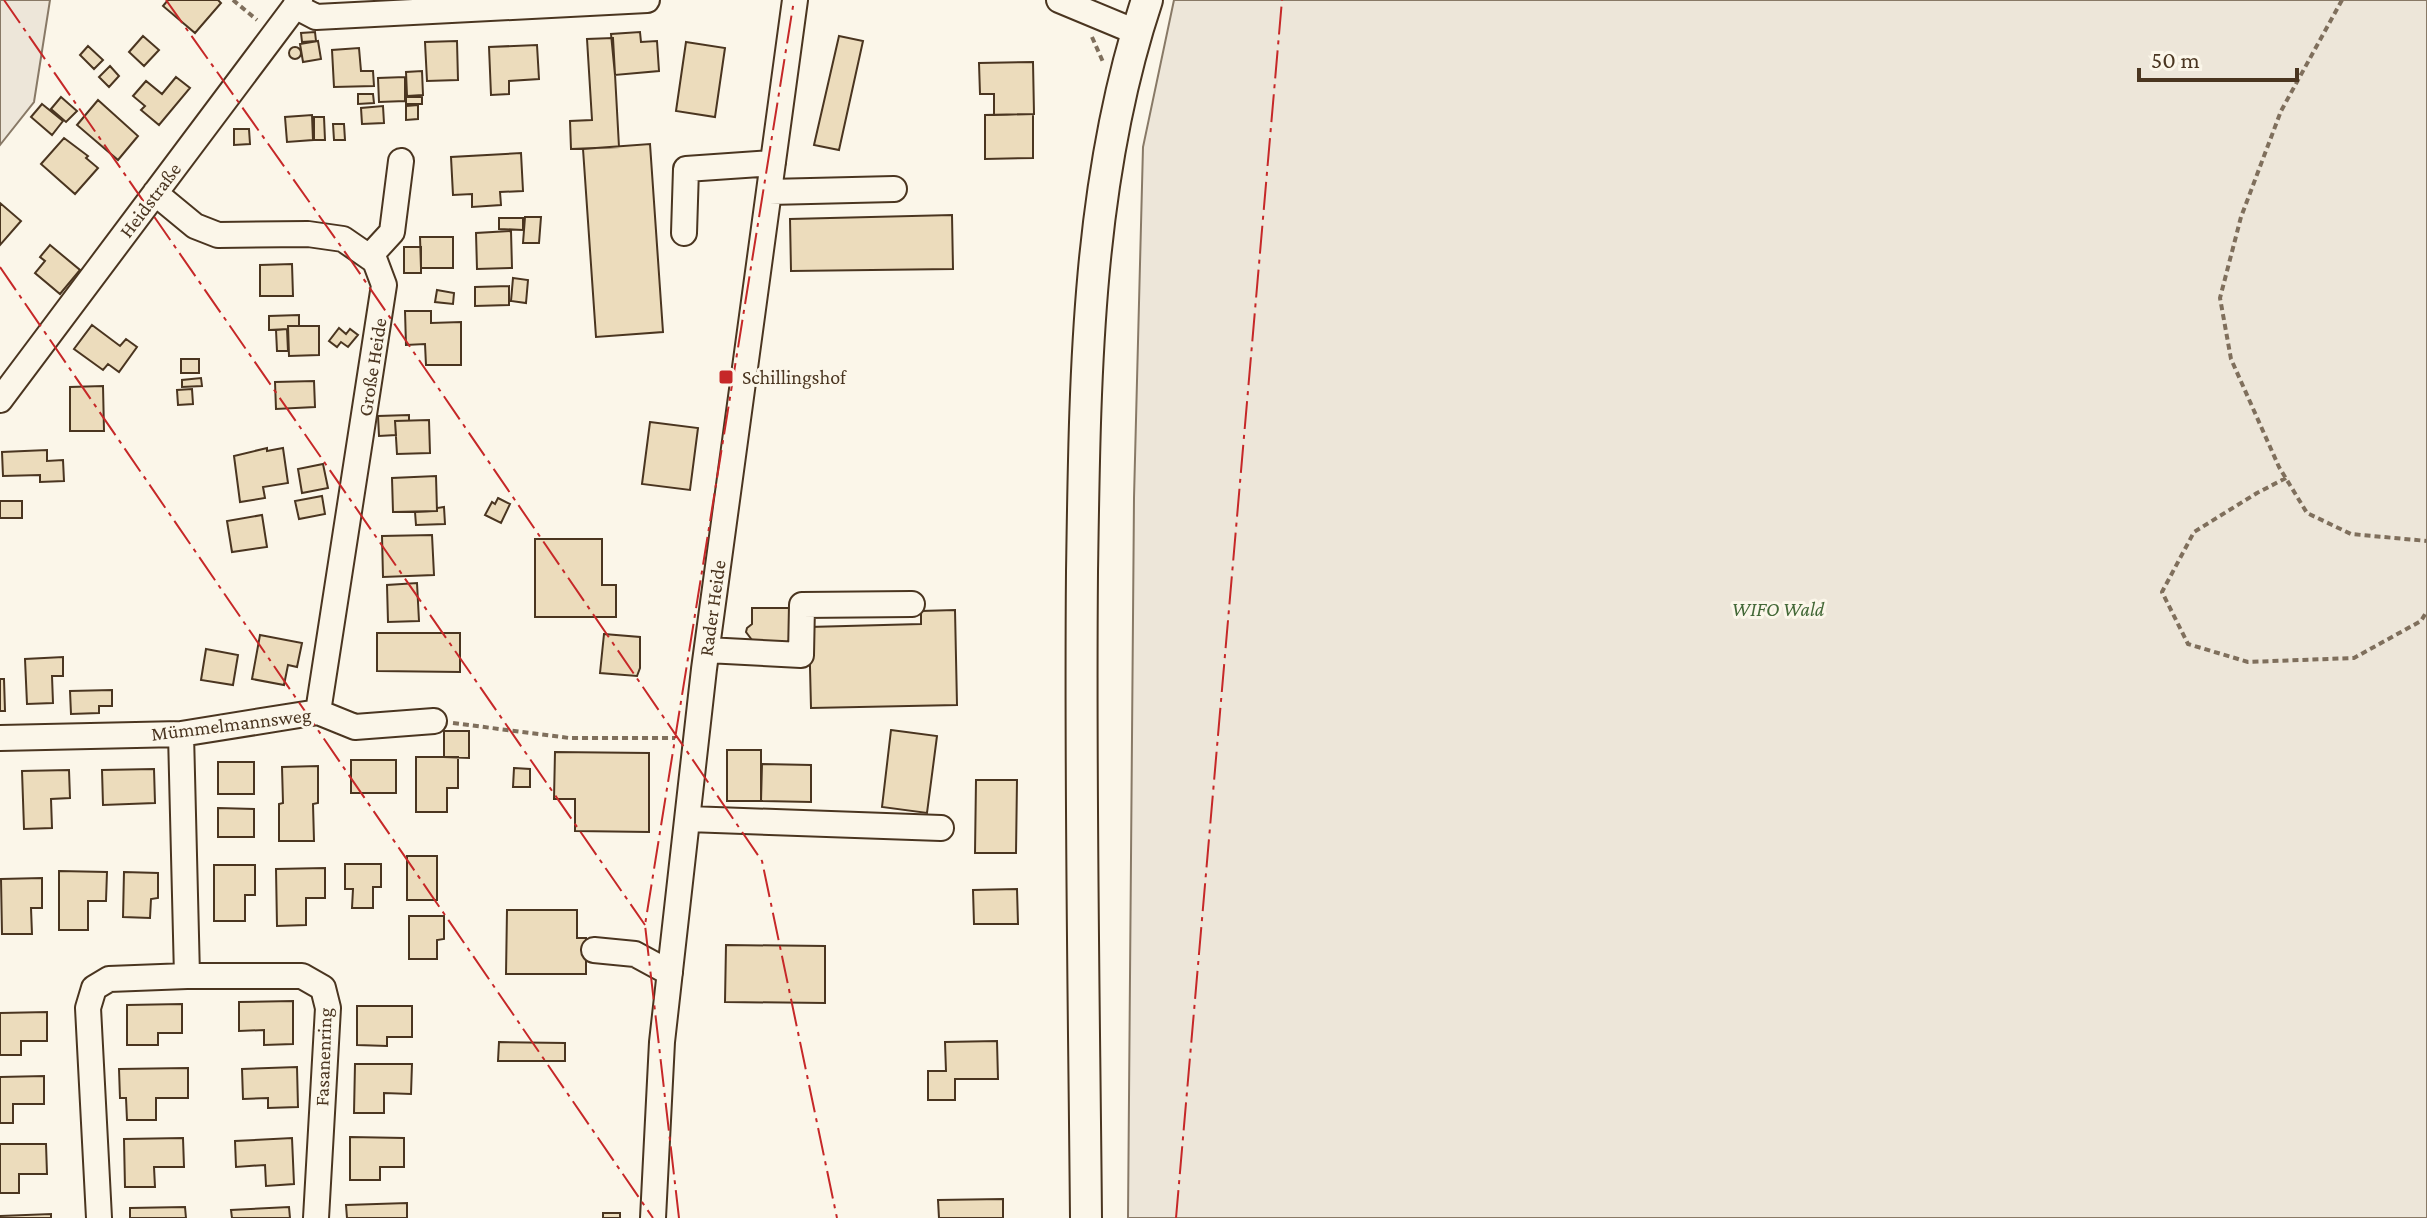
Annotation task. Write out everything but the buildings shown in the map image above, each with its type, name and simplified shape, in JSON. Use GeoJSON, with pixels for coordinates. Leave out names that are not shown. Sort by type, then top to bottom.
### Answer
{"type":"FeatureCollection","features":[{"type":"Feature","properties":{"kind":"main road"},"geometry":{"type":"LineString","coordinates":[[1086,1218],[1081,685],[1085,401],[1096,248],[1113,135],[1144,1]]}},
{"type":"Feature","properties":{"kind":"street"},"geometry":{"type":"LineString","coordinates":[[298,3],[316,17],[647,0]]}},
{"type":"Feature","properties":{"kind":"street","name":"Rader Heide"},"geometry":{"type":"LineString","coordinates":[[653,1218],[662,1042],[707,650],[795,0]]}},
{"type":"Feature","properties":{"kind":"street"},"geometry":{"type":"LineString","coordinates":[[1059,0],[1136,32]]}},
{"type":"Feature","properties":{"kind":"street","name":"Heidstraße"},"geometry":{"type":"LineString","coordinates":[[0,400],[298,3]]}},
{"type":"Feature","properties":{"kind":"street"},"geometry":{"type":"LineString","coordinates":[[155,193],[195,226],[218,235],[308,234],[331,237],[343,239],[369,257],[392,232],[401,161]]}},
{"type":"Feature","properties":{"kind":"street"},"geometry":{"type":"LineString","coordinates":[[684,233],[686,169],[773,163]]}},
{"type":"Feature","properties":{"kind":"street"},"geometry":{"type":"LineString","coordinates":[[769,192],[894,189]]}},
{"type":"Feature","properties":{"kind":"street","name":"Große Heide"},"geometry":{"type":"LineString","coordinates":[[318,712],[384,285],[375,261],[369,257]]}},
{"type":"Feature","properties":{"kind":"street"},"geometry":{"type":"LineString","coordinates":[[707,650],[801,655],[802,605],[912,604]]}},
{"type":"Feature","properties":{"kind":"street","name":"Mümmelmannsweg"},"geometry":{"type":"LineString","coordinates":[[0,738],[181,734],[318,712],[355,727],[434,721]]}},
{"type":"Feature","properties":{"kind":"street"},"geometry":{"type":"LineString","coordinates":[[181,734],[187,976]]}},
{"type":"Feature","properties":{"kind":"street"},"geometry":{"type":"LineString","coordinates":[[688,819],[941,828]]}},
{"type":"Feature","properties":{"kind":"street"},"geometry":{"type":"LineString","coordinates":[[594,950],[635,954],[670,973]]}},
{"type":"Feature","properties":{"kind":"street","name":"Fasanenring"},"geometry":{"type":"LineString","coordinates":[[99,1218],[88,1008],[94,988],[109,979],[187,976],[302,976],[323,988],[328,1008],[316,1218]]}},
{"type":"Feature","properties":{"kind":"path"},"geometry":{"type":"LineString","coordinates":[[233,0],[274,35]]}},
{"type":"Feature","properties":{"kind":"path"},"geometry":{"type":"LineString","coordinates":[[2342,0],[2281,111],[2241,217],[2220,298],[2231,359],[2279,467],[2307,513],[2351,534],[2427,541]]}},
{"type":"Feature","properties":{"kind":"path"},"geometry":{"type":"LineString","coordinates":[[2286,478],[2194,532],[2162,592],[2188,644],[2248,662],[2354,658],[2421,621],[2427,611]]}},
{"type":"Feature","properties":{"kind":"path"},"geometry":{"type":"LineString","coordinates":[[434,721],[569,738],[698,738]]}},
{"type":"Feature","properties":{"kind":"green space"},"geometry":{"type":"Polygon","coordinates":[[[0,0],[50,0],[34,102],[0,145],[0,0]]]}},
{"type":"Feature","properties":{"kind":"green space","name":"WIFO Wald"},"geometry":{"type":"Polygon","coordinates":[[[1174,0],[2427,0],[2427,1218],[1128,1218],[1134,498],[1143,147],[1174,0]]]}},
{"type":"Feature","properties":{"kind":"power"},"geometry":{"type":"LineString","coordinates":[[4,0],[645,925]]}},
{"type":"Feature","properties":{"kind":"power"},"geometry":{"type":"LineString","coordinates":[[166,0],[352,262],[762,861],[837,1218]]}},
{"type":"Feature","properties":{"kind":"power"},"geometry":{"type":"LineString","coordinates":[[679,1218],[645,925],[794,0]]}},
{"type":"Feature","properties":{"kind":"power"},"geometry":{"type":"LineString","coordinates":[[1176,1218],[1282,0]]}},
{"type":"Feature","properties":{"kind":"power"},"geometry":{"type":"LineString","coordinates":[[0,267],[653,1218]]}},
{"type":"Feature","properties":{"kind":"place","name":"Schillingshof"},"geometry":{"type":"Point","coordinates":[726,377]}}]}
